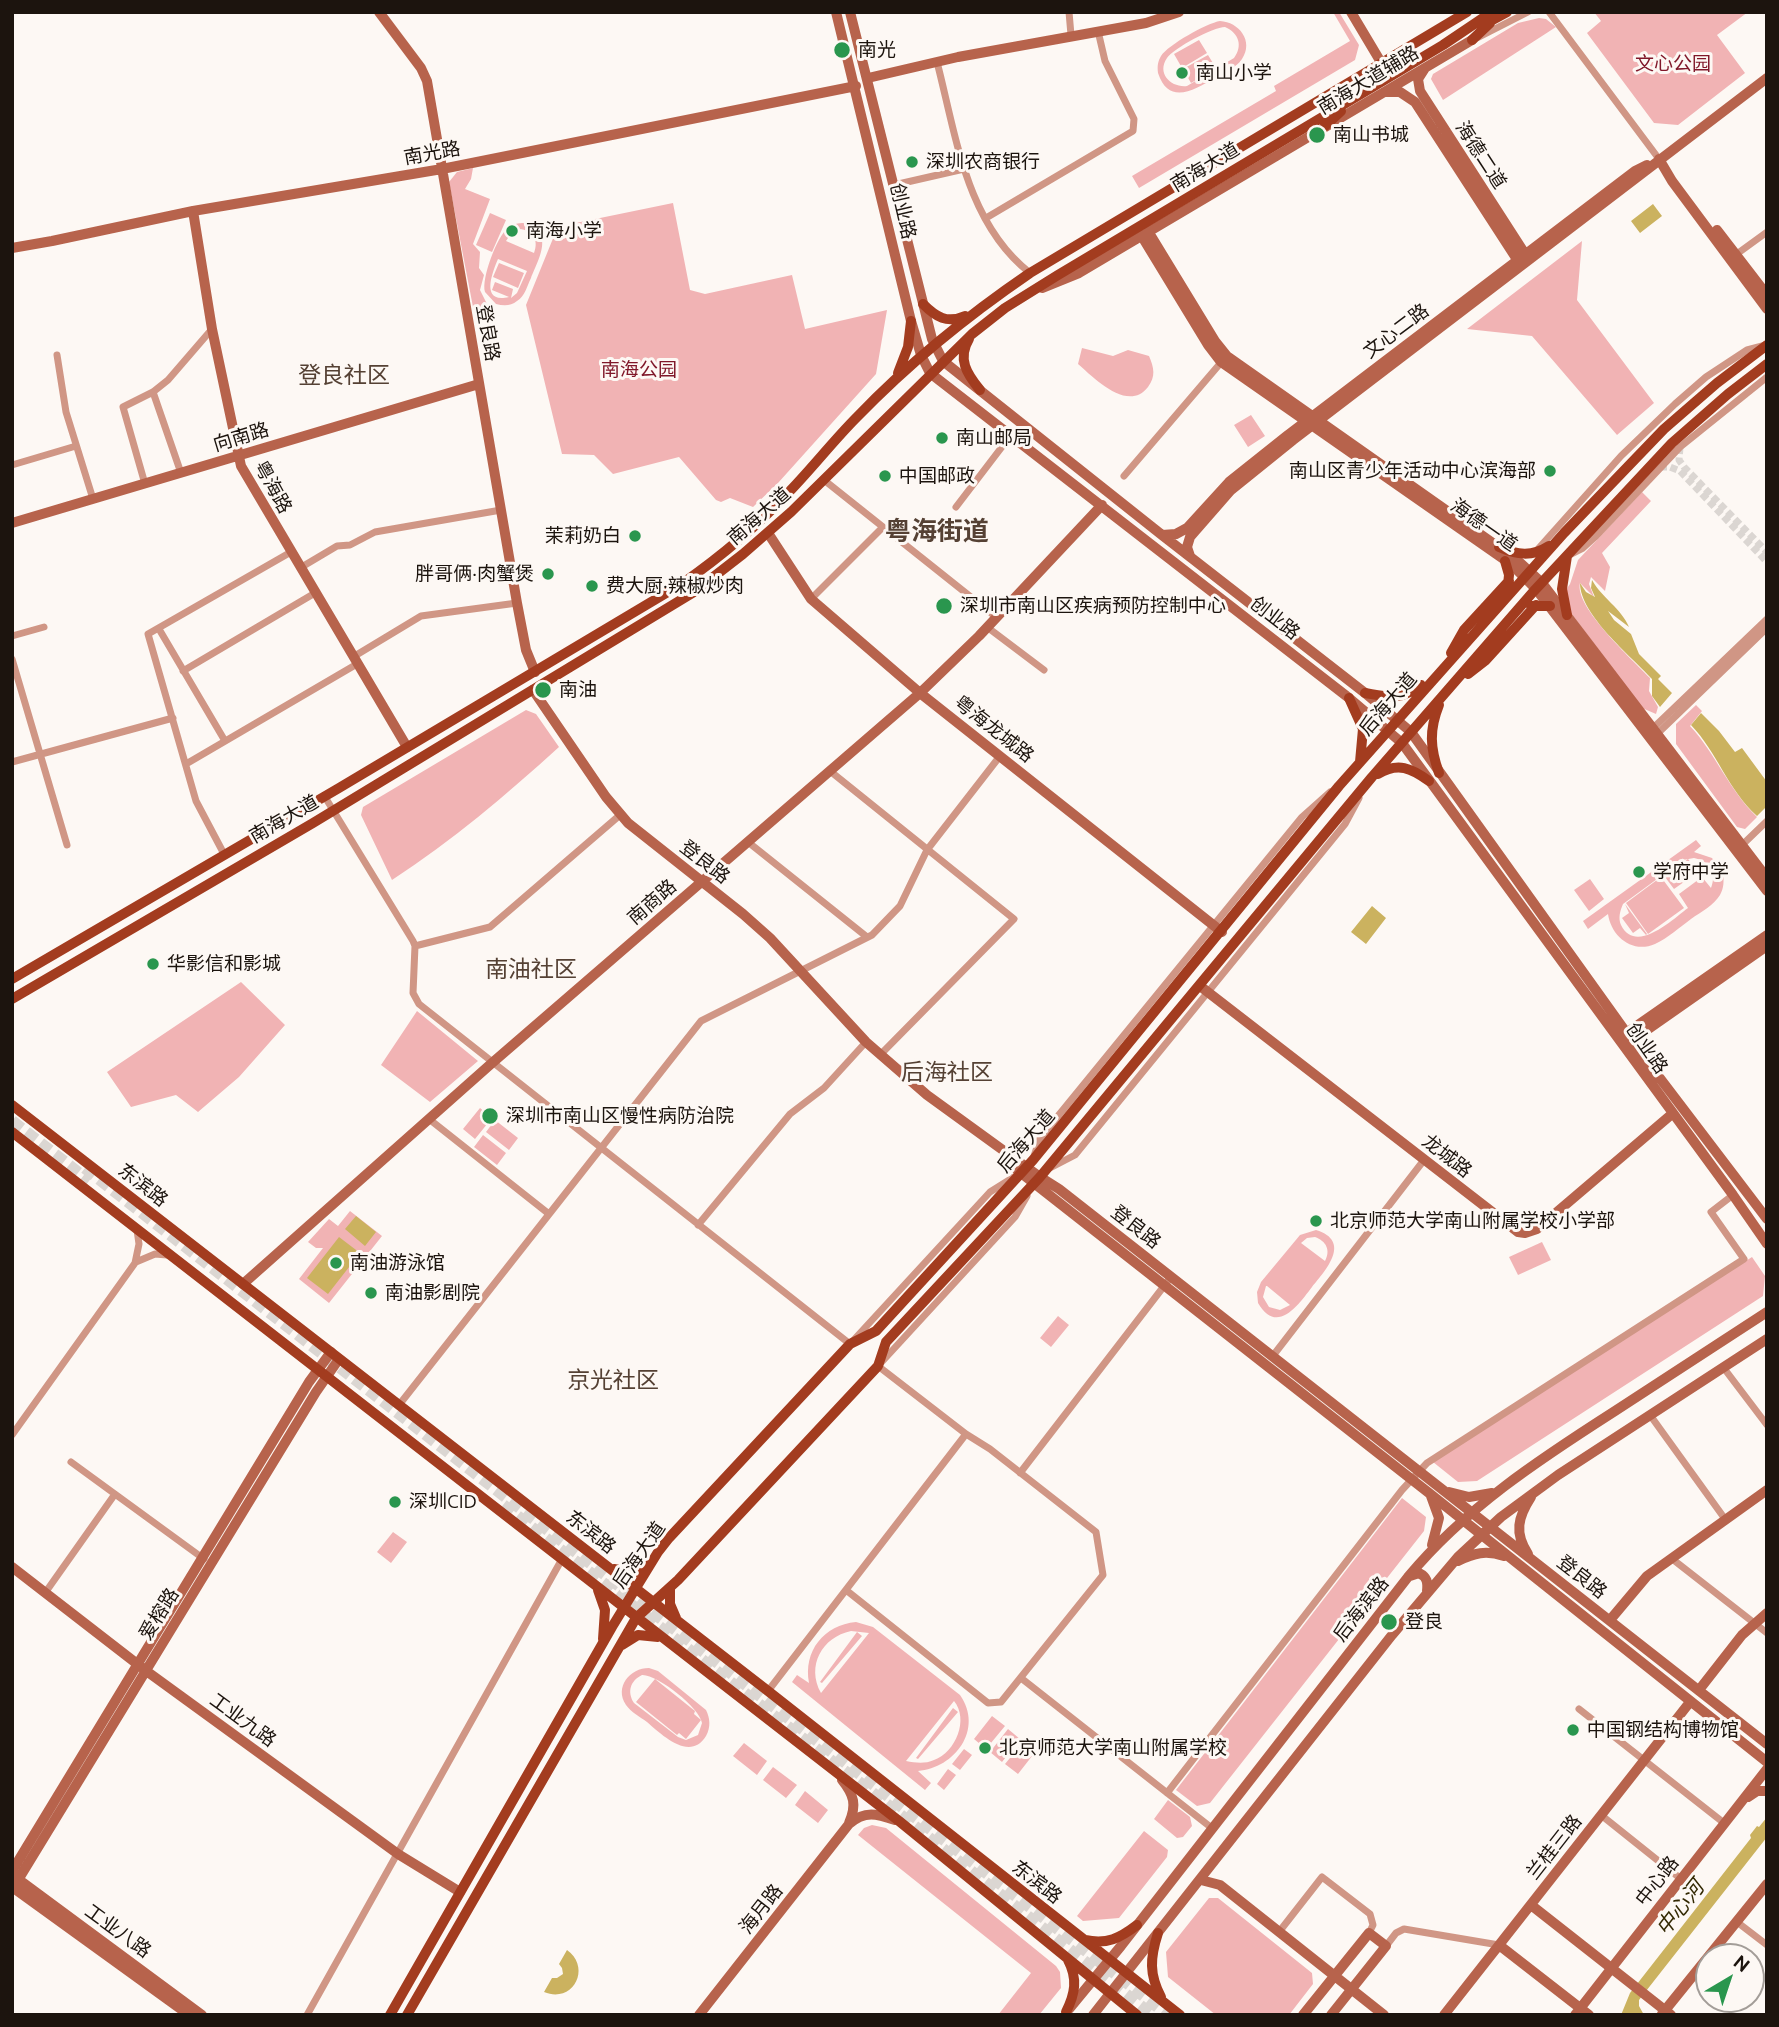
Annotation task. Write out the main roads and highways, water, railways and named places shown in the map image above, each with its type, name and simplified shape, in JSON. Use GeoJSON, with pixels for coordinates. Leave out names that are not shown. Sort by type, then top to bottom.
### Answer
{"type":"FeatureCollection","features":[{"type":"Feature","properties":{"kind":"main road"},"geometry":{"type":"LineString","coordinates":[[1444,25],[1461,12]]}},
{"type":"Feature","properties":{"kind":"main road","name":"南海大道"},"geometry":{"type":"LineString","coordinates":[[12,979],[325,797],[676,587],[725,552],[775,507],[890,384],[934,343],[974,312],[1030,273],[1467,12]]}},
{"type":"Feature","properties":{"kind":"main road"},"geometry":{"type":"LineString","coordinates":[[1472,40],[1493,16],[1507,12]]}},
{"type":"Feature","properties":{"kind":"main road","name":"南海大道"},"geometry":{"type":"LineString","coordinates":[[12,999],[333,811],[673,606],[768,533],[972,334],[1027,293],[1493,16]]}},
{"type":"Feature","properties":{"kind":"main road"},"geometry":{"type":"LineString","coordinates":[[1325,126],[1354,98]]}},
{"type":"Feature","properties":{"kind":"main road"},"geometry":{"type":"LineString","coordinates":[[923,303],[945,320],[953,320],[974,312]]}},
{"type":"Feature","properties":{"kind":"main road"},"geometry":{"type":"LineString","coordinates":[[890,384],[906,355],[911,321]]}},
{"type":"Feature","properties":{"kind":"main road"},"geometry":{"type":"LineString","coordinates":[[972,334],[966,344],[964,363],[970,378],[980,390]]}},
{"type":"Feature","properties":{"kind":"main road","name":"后海大道"},"geometry":{"type":"LineString","coordinates":[[390,2015],[602,1644],[669,1538],[850,1344],[876,1331],[1027,1167],[1218,928],[1397,719],[1564,533],[1656,437],[1717,383],[1767,345]]}},
{"type":"Feature","properties":{"kind":"main road","name":"后海大道"},"geometry":{"type":"LineString","coordinates":[[407,2015],[636,1618],[670,1588],[878,1366],[886,1342],[1038,1179],[1204,989],[1372,777],[1539,586],[1672,443],[1767,364]]}},
{"type":"Feature","properties":{"kind":"main road"},"geometry":{"type":"LineString","coordinates":[[1499,547],[1512,553],[1532,554],[1546,548],[1564,533]]}},
{"type":"Feature","properties":{"kind":"main road"},"geometry":{"type":"LineString","coordinates":[[1567,556],[1562,589],[1567,615]]}},
{"type":"Feature","properties":{"kind":"main road"},"geometry":{"type":"LineString","coordinates":[[1493,612],[1506,592],[1509,581],[1509,569],[1505,561]]}},
{"type":"Feature","properties":{"kind":"main road"},"geometry":{"type":"LineString","coordinates":[[1365,693],[1404,696],[1443,668],[1464,630],[1509,581]]}},
{"type":"Feature","properties":{"kind":"main road"},"geometry":{"type":"LineString","coordinates":[[1511,618],[1536,605],[1550,606]]}},
{"type":"Feature","properties":{"kind":"main road"},"geometry":{"type":"LineString","coordinates":[[1452,686],[1486,660],[1536,605]]}},
{"type":"Feature","properties":{"kind":"main road"},"geometry":{"type":"LineString","coordinates":[[1439,773],[1432,753],[1431,733],[1442,697]]}},
{"type":"Feature","properties":{"kind":"main road"},"geometry":{"type":"LineString","coordinates":[[1349,698],[1363,729],[1360,762]]}},
{"type":"Feature","properties":{"kind":"main road"},"geometry":{"type":"LineString","coordinates":[[1372,777],[1399,766],[1415,771],[1429,781]]}},
{"type":"Feature","properties":{"kind":"main road","name":"东滨路"},"geometry":{"type":"LineString","coordinates":[[12,1105],[653,1601],[1180,2015]]}},
{"type":"Feature","properties":{"kind":"main road","name":"东滨路"},"geometry":{"type":"LineString","coordinates":[[13,1133],[899,1821],[1137,2015]]}},
{"type":"Feature","properties":{"kind":"main road"},"geometry":{"type":"LineString","coordinates":[[608,1567],[634,1573],[651,1564]]}},
{"type":"Feature","properties":{"kind":"main road"},"geometry":{"type":"LineString","coordinates":[[595,1584],[605,1610],[602,1644]]}},
{"type":"Feature","properties":{"kind":"main road"},"geometry":{"type":"LineString","coordinates":[[670,1588],[670,1604],[678,1622]]}},
{"type":"Feature","properties":{"kind":"main road"},"geometry":{"type":"LineString","coordinates":[[617,1649],[638,1635],[660,1637]]}},
{"type":"Feature","properties":{"kind":"main road"},"geometry":{"type":"LineString","coordinates":[[1081,1939],[1106,1942],[1119,1938],[1137,1925]]}},
{"type":"Feature","properties":{"kind":"main road"},"geometry":{"type":"LineString","coordinates":[[1158,1933],[1151,1971],[1164,2003]]}},
{"type":"Feature","properties":{"kind":"main road"},"geometry":{"type":"LineString","coordinates":[[1064,1955],[1073,1970],[1076,1986],[1065,2014]]}},
{"type":"Feature","properties":{"kind":"tunnel"},"geometry":{"type":"LineString","coordinates":[[1680,447],[1679,460],[1684,467],[1767,552]]}},
{"type":"Feature","properties":{"kind":"tunnel"},"geometry":{"type":"LineString","coordinates":[[1660,467],[1680,471],[1767,562]]}},
{"type":"Feature","properties":{"kind":"tunnel"},"geometry":{"type":"LineString","coordinates":[[12,1121],[89,1181]]}},
{"type":"Feature","properties":{"kind":"tunnel"},"geometry":{"type":"LineString","coordinates":[[85,1168],[1168,2015]]}},
{"type":"Feature","properties":{"kind":"tunnel"},"geometry":{"type":"LineString","coordinates":[[503,1505],[1152,2015]]}},
{"type":"Feature","properties":{"kind":"place","name":"南光"},"geometry":{"type":"Point","coordinates":[842,50]}},
{"type":"Feature","properties":{"kind":"place","name":"南山小学"},"geometry":{"type":"Point","coordinates":[1182,73]}},
{"type":"Feature","properties":{"kind":"place","name":"南山书城"},"geometry":{"type":"Point","coordinates":[1317,135]}},
{"type":"Feature","properties":{"kind":"place","name":"深圳农商银行"},"geometry":{"type":"Point","coordinates":[912,162]}},
{"type":"Feature","properties":{"kind":"place","name":"南海小学"},"geometry":{"type":"Point","coordinates":[512,231]}},
{"type":"Feature","properties":{"kind":"place","name":"南山邮局"},"geometry":{"type":"Point","coordinates":[942,438]}},
{"type":"Feature","properties":{"kind":"place","name":"南山区青少年活动中心滨海部"},"geometry":{"type":"Point","coordinates":[1550,471]}},
{"type":"Feature","properties":{"kind":"place","name":"中国邮政"},"geometry":{"type":"Point","coordinates":[885,476]}},
{"type":"Feature","properties":{"kind":"place","name":"茉莉奶白"},"geometry":{"type":"Point","coordinates":[635,536]}},
{"type":"Feature","properties":{"kind":"place","name":"胖哥俩·肉蟹煲"},"geometry":{"type":"Point","coordinates":[548,574]}},
{"type":"Feature","properties":{"kind":"place","name":"费大厨·辣椒炒肉"},"geometry":{"type":"Point","coordinates":[592,586]}},
{"type":"Feature","properties":{"kind":"place","name":"深圳市南山区疾病预防控制中心"},"geometry":{"type":"Point","coordinates":[944,606]}},
{"type":"Feature","properties":{"kind":"place","name":"南油"},"geometry":{"type":"Point","coordinates":[543,690]}},
{"type":"Feature","properties":{"kind":"place","name":"学府中学"},"geometry":{"type":"Point","coordinates":[1639,872]}},
{"type":"Feature","properties":{"kind":"place","name":"华影信和影城"},"geometry":{"type":"Point","coordinates":[153,964]}},
{"type":"Feature","properties":{"kind":"place","name":"深圳市南山区慢性病防治院"},"geometry":{"type":"Point","coordinates":[490,1116]}},
{"type":"Feature","properties":{"kind":"place","name":"北京师范大学南山附属学校小学部"},"geometry":{"type":"Point","coordinates":[1316,1221]}},
{"type":"Feature","properties":{"kind":"place","name":"南油游泳馆"},"geometry":{"type":"Point","coordinates":[336,1263]}},
{"type":"Feature","properties":{"kind":"place","name":"南油影剧院"},"geometry":{"type":"Point","coordinates":[371,1293]}},
{"type":"Feature","properties":{"kind":"place","name":"深圳CID"},"geometry":{"type":"Point","coordinates":[395,1502]}},
{"type":"Feature","properties":{"kind":"place","name":"登良"},"geometry":{"type":"Point","coordinates":[1389,1622]}},
{"type":"Feature","properties":{"kind":"place","name":"中国钢结构博物馆"},"geometry":{"type":"Point","coordinates":[1573,1730]}},
{"type":"Feature","properties":{"kind":"place","name":"北京师范大学南山附属学校"},"geometry":{"type":"Point","coordinates":[985,1748]}},
{"type":"Feature","properties":{"kind":"district","name":"登良社区"},"geometry":{"type":"Point","coordinates":[344,375]}},
{"type":"Feature","properties":{"kind":"district","name":"粤海街道"},"geometry":{"type":"Point","coordinates":[937,531]}},
{"type":"Feature","properties":{"kind":"district","name":"南油社区"},"geometry":{"type":"Point","coordinates":[531,969]}},
{"type":"Feature","properties":{"kind":"district","name":"后海社区"},"geometry":{"type":"Point","coordinates":[947,1072]}},
{"type":"Feature","properties":{"kind":"district","name":"京光社区"},"geometry":{"type":"Point","coordinates":[613,1380]}},
{"type":"Feature","properties":{"kind":"park label","name":"文心公园"},"geometry":{"type":"Point","coordinates":[1673,64]}},
{"type":"Feature","properties":{"kind":"park label","name":"南海公园"},"geometry":{"type":"Point","coordinates":[639,370]}},
{"type":"Feature","properties":{"kind":"water label","name":"中心河"},"geometry":{"type":"Point","coordinates":[1680,1908]}}]}
